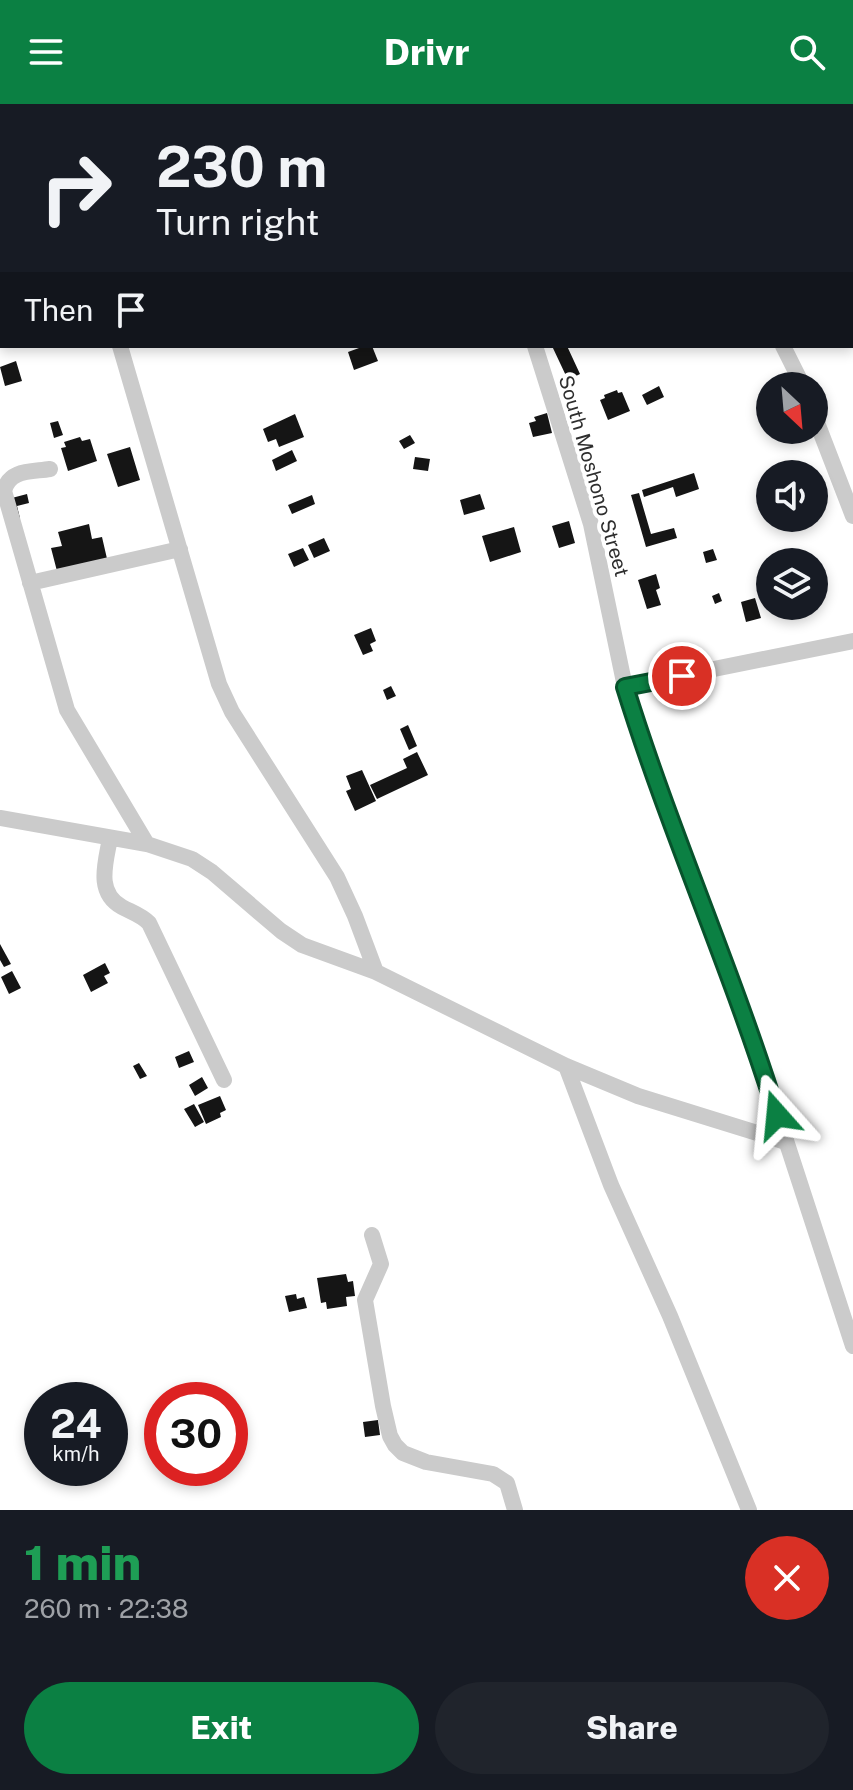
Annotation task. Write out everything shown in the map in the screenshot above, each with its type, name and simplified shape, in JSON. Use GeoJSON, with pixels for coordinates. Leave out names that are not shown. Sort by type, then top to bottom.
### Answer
{"type":"FeatureCollection","features":[{"type":"Feature","properties":{"kind":"street"},"geometry":{"type":"LineString","coordinates":[[121,348],[225,697],[337,877],[376,972]]}},
{"type":"Feature","properties":{"kind":"street","name":"South Moshono Street"},"geometry":{"type":"LineString","coordinates":[[536,348],[591,524],[625,687],[656,785],[751,1033],[853,1346]]}},
{"type":"Feature","properties":{"kind":"street"},"geometry":{"type":"LineString","coordinates":[[784,348],[796,372]]}},
{"type":"Feature","properties":{"kind":"street"},"geometry":{"type":"LineString","coordinates":[[825,444],[853,516]]}},
{"type":"Feature","properties":{"kind":"street"},"geometry":{"type":"LineString","coordinates":[[50,469],[15,474],[5,486],[30,583],[67,710],[147,844]]}},
{"type":"Feature","properties":{"kind":"street"},"geometry":{"type":"LineString","coordinates":[[30,583],[180,549]]}},
{"type":"Feature","properties":{"kind":"street"},"geometry":{"type":"LineString","coordinates":[[625,687],[853,641]]}},
{"type":"Feature","properties":{"kind":"street"},"geometry":{"type":"LineString","coordinates":[[0,818],[147,844],[192,859],[302,945],[376,972],[566,1066],[675,1109],[786,1142]]}},
{"type":"Feature","properties":{"kind":"street"},"geometry":{"type":"LineString","coordinates":[[110,838],[104,875],[107,892],[114,902],[149,923],[224,1080]]}},
{"type":"Feature","properties":{"kind":"street"},"geometry":{"type":"LineString","coordinates":[[566,1066],[611,1185],[670,1316],[749,1510]]}},
{"type":"Feature","properties":{"kind":"street"},"geometry":{"type":"LineString","coordinates":[[372,1235],[381,1264],[365,1300],[390,1436],[403,1453],[426,1462],[493,1474],[504,1480],[515,1510]]}},
{"type":"Feature","properties":{"kind":"building"},"geometry":{"type":"Polygon","coordinates":[[[373,348],[378,361],[354,370],[348,352],[373,348]]]}},
{"type":"Feature","properties":{"kind":"building"},"geometry":{"type":"Polygon","coordinates":[[[553,348],[568,348],[580,374],[568,380],[553,348]]]}},
{"type":"Feature","properties":{"kind":"building"},"geometry":{"type":"Polygon","coordinates":[[[16,361],[22,381],[5,386],[0,367],[16,361]]]}},
{"type":"Feature","properties":{"kind":"building"},"geometry":{"type":"Polygon","coordinates":[[[659,386],[664,397],[647,405],[642,395],[659,386]]]}},
{"type":"Feature","properties":{"kind":"building"},"geometry":{"type":"Polygon","coordinates":[[[617,390],[618,393],[622,392],[630,411],[608,420],[600,400],[617,390]]]}},
{"type":"Feature","properties":{"kind":"building"},"geometry":{"type":"Polygon","coordinates":[[[547,413],[552,433],[533,437],[529,423],[536,421],[534,417],[547,413]]]}},
{"type":"Feature","properties":{"kind":"building"},"geometry":{"type":"Polygon","coordinates":[[[295,414],[304,437],[279,447],[276,439],[268,442],[263,429],[295,414]]]}},
{"type":"Feature","properties":{"kind":"building"},"geometry":{"type":"Polygon","coordinates":[[[58,421],[63,435],[54,438],[50,423],[58,421]]]}},
{"type":"Feature","properties":{"kind":"building"},"geometry":{"type":"Polygon","coordinates":[[[410,435],[415,443],[404,449],[399,441],[410,435]]]}},
{"type":"Feature","properties":{"kind":"building"},"geometry":{"type":"Polygon","coordinates":[[[80,437],[82,441],[90,439],[97,461],[68,471],[61,448],[66,447],[64,442],[80,437]]]}},
{"type":"Feature","properties":{"kind":"building"},"geometry":{"type":"Polygon","coordinates":[[[130,447],[140,480],[118,487],[107,454],[130,447]]]}},
{"type":"Feature","properties":{"kind":"building"},"geometry":{"type":"Polygon","coordinates":[[[292,450],[297,461],[276,471],[272,460],[292,450]]]}},
{"type":"Feature","properties":{"kind":"building"},"geometry":{"type":"Polygon","coordinates":[[[415,457],[430,459],[428,471],[413,469],[415,457]]]}},
{"type":"Feature","properties":{"kind":"building"},"geometry":{"type":"Polygon","coordinates":[[[694,473],[699,489],[676,497],[673,487],[644,497],[642,490],[694,473]]]}},
{"type":"Feature","properties":{"kind":"building"},"geometry":{"type":"Polygon","coordinates":[[[639,493],[651,534],[674,528],[677,538],[646,547],[631,495],[639,493]]]}},
{"type":"Feature","properties":{"kind":"building"},"geometry":{"type":"Polygon","coordinates":[[[27,494],[29,503],[17,506],[20,518],[13,520],[8,499],[27,494]]]}},
{"type":"Feature","properties":{"kind":"building"},"geometry":{"type":"Polygon","coordinates":[[[480,494],[485,509],[464,515],[460,500],[480,494]]]}},
{"type":"Feature","properties":{"kind":"building"},"geometry":{"type":"Polygon","coordinates":[[[312,495],[315,504],[292,514],[288,505],[312,495]]]}},
{"type":"Feature","properties":{"kind":"building"},"geometry":{"type":"Polygon","coordinates":[[[569,521],[575,543],[559,548],[552,526],[569,521]]]}},
{"type":"Feature","properties":{"kind":"building"},"geometry":{"type":"Polygon","coordinates":[[[89,524],[92,539],[102,537],[108,563],[58,575],[51,548],[62,546],[58,532],[89,524]]]}},
{"type":"Feature","properties":{"kind":"building"},"geometry":{"type":"Polygon","coordinates":[[[514,527],[521,552],[490,562],[482,536],[514,527]]]}},
{"type":"Feature","properties":{"kind":"building"},"geometry":{"type":"Polygon","coordinates":[[[324,538],[330,551],[314,558],[308,545],[324,538]]]}},
{"type":"Feature","properties":{"kind":"building"},"geometry":{"type":"Polygon","coordinates":[[[303,548],[309,560],[294,567],[288,554],[303,548]]]}},
{"type":"Feature","properties":{"kind":"building"},"geometry":{"type":"Polygon","coordinates":[[[713,549],[717,560],[706,563],[703,552],[713,549]]]}},
{"type":"Feature","properties":{"kind":"building"},"geometry":{"type":"Polygon","coordinates":[[[656,574],[660,588],[656,590],[661,605],[647,609],[638,580],[656,574]]]}},
{"type":"Feature","properties":{"kind":"building"},"geometry":{"type":"Polygon","coordinates":[[[719,593],[722,601],[715,604],[712,596],[719,593]]]}},
{"type":"Feature","properties":{"kind":"building"},"geometry":{"type":"Polygon","coordinates":[[[755,598],[756,619],[746,622],[741,602],[755,598]]]}},
{"type":"Feature","properties":{"kind":"building"},"geometry":{"type":"Polygon","coordinates":[[[371,628],[376,641],[370,644],[373,651],[363,655],[354,635],[371,628]]]}},
{"type":"Feature","properties":{"kind":"building"},"geometry":{"type":"Polygon","coordinates":[[[391,686],[396,696],[387,700],[383,690],[391,686]]]}},
{"type":"Feature","properties":{"kind":"building"},"geometry":{"type":"Polygon","coordinates":[[[408,725],[417,746],[409,750],[400,729],[408,725]]]}},
{"type":"Feature","properties":{"kind":"building"},"geometry":{"type":"Polygon","coordinates":[[[417,752],[428,775],[377,799],[370,785],[407,768],[403,759],[417,752]]]}},
{"type":"Feature","properties":{"kind":"building"},"geometry":{"type":"Polygon","coordinates":[[[362,770],[376,801],[355,811],[346,791],[351,789],[346,776],[362,770]]]}},
{"type":"Feature","properties":{"kind":"building"},"geometry":{"type":"Polygon","coordinates":[[[0,944],[11,964],[4,967],[0,960],[0,944]]]}},
{"type":"Feature","properties":{"kind":"building"},"geometry":{"type":"Polygon","coordinates":[[[105,963],[110,973],[104,976],[108,983],[91,992],[83,975],[105,963]]]}},
{"type":"Feature","properties":{"kind":"building"},"geometry":{"type":"Polygon","coordinates":[[[12,971],[21,988],[9,994],[1,977],[12,971]]]}},
{"type":"Feature","properties":{"kind":"building"},"geometry":{"type":"Polygon","coordinates":[[[189,1051],[194,1062],[179,1068],[175,1057],[189,1051]]]}},
{"type":"Feature","properties":{"kind":"building"},"geometry":{"type":"Polygon","coordinates":[[[139,1063],[147,1076],[140,1079],[133,1066],[139,1063]]]}},
{"type":"Feature","properties":{"kind":"building"},"geometry":{"type":"Polygon","coordinates":[[[202,1077],[208,1088],[195,1096],[189,1085],[202,1077]]]}},
{"type":"Feature","properties":{"kind":"building"},"geometry":{"type":"Polygon","coordinates":[[[220,1096],[226,1110],[220,1113],[221,1117],[206,1124],[198,1105],[220,1096]]]}},
{"type":"Feature","properties":{"kind":"building"},"geometry":{"type":"Polygon","coordinates":[[[194,1104],[204,1122],[195,1127],[184,1109],[194,1104]]]}},
{"type":"Feature","properties":{"kind":"building"},"geometry":{"type":"Polygon","coordinates":[[[346,1274],[348,1282],[353,1281],[355,1296],[346,1297],[347,1306],[327,1309],[326,1302],[321,1303],[317,1278],[346,1274]]]}},
{"type":"Feature","properties":{"kind":"building"},"geometry":{"type":"Polygon","coordinates":[[[296,1294],[297,1299],[304,1297],[307,1308],[289,1312],[285,1296],[296,1294]]]}},
{"type":"Feature","properties":{"kind":"building"},"geometry":{"type":"Polygon","coordinates":[[[378,1420],[380,1435],[365,1437],[363,1422],[378,1420]]]}},
{"type":"Feature","properties":{"kind":"route"},"geometry":{"type":"LineString","coordinates":[[682,676],[625,687],[656,785],[751,1033],[777,1115]]}}]}
